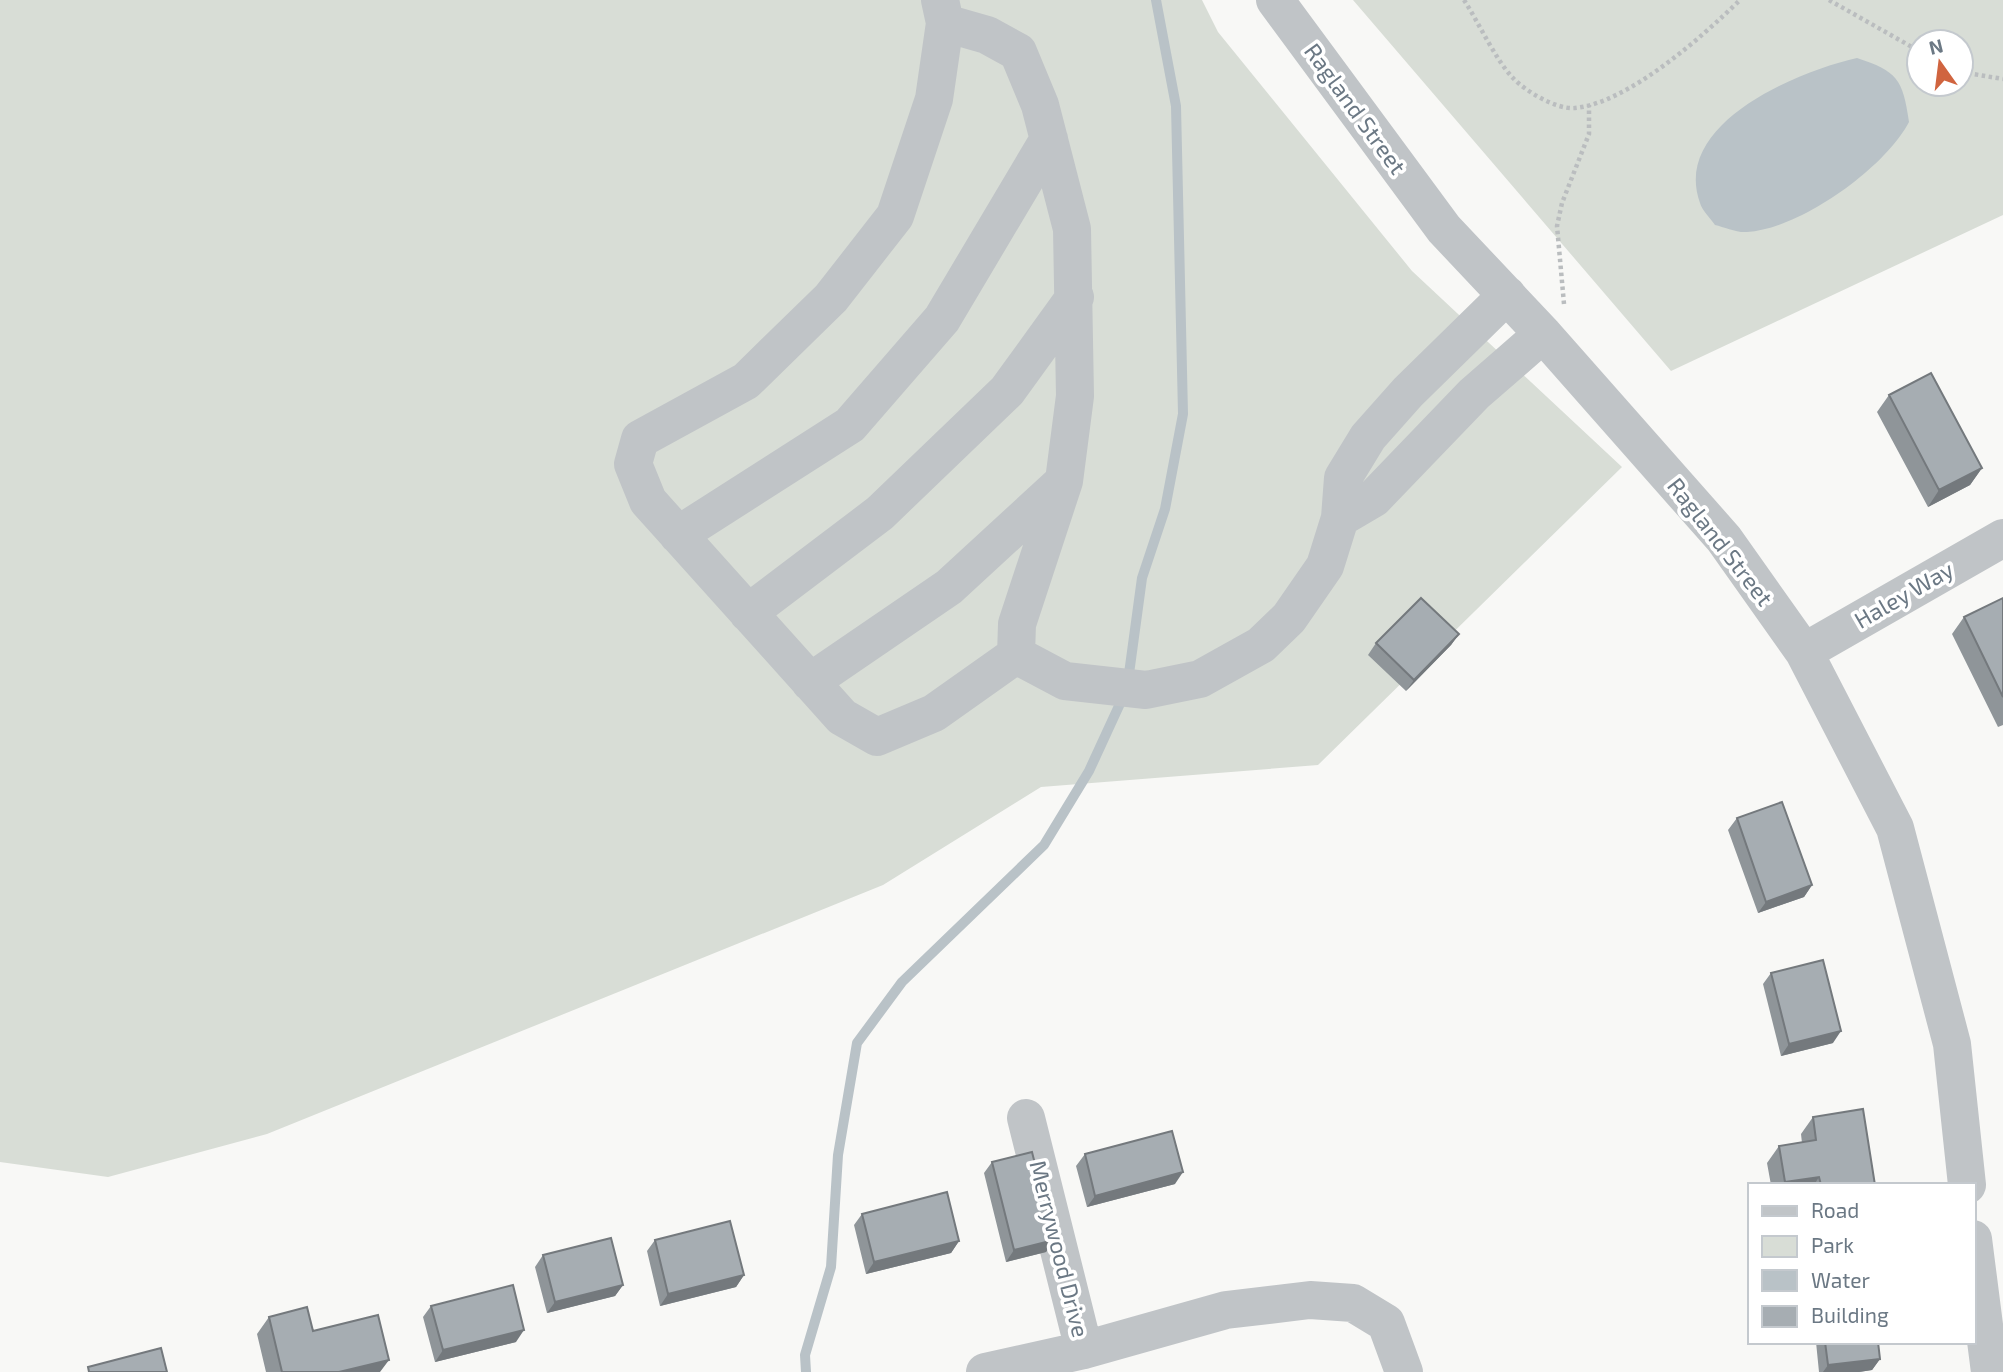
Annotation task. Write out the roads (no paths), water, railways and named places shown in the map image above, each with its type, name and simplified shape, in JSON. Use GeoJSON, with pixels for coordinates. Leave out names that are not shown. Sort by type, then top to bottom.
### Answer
{"type":"FeatureCollection","features":[{"type":"Feature","properties":{"kind":"street","name":"Ragland Street"},"geometry":{"type":"LineString","coordinates":[[1275,0],[1444,229],[1543,334],[1724,539],[1804,652],[1895,828],[1952,1044],[1967,1183]]}},
{"type":"Feature","properties":{"kind":"street"},"geometry":{"type":"LineString","coordinates":[[942,12],[1018,52],[1040,105],[1072,229],[1075,396],[1064,481],[1017,624],[1016,655],[934,713],[877,737],[842,717],[648,501],[634,464],[640,439],[746,381],[831,299],[895,216],[934,99],[942,12]]}},
{"type":"Feature","properties":{"kind":"street"},"geometry":{"type":"LineString","coordinates":[[678,534],[850,425],[942,319],[1049,139]]}},
{"type":"Feature","properties":{"kind":"street"},"geometry":{"type":"LineString","coordinates":[[1016,655],[1065,681],[1146,690],[1200,680],[1261,645],[1289,618],[1325,566],[1340,518],[1343,478],[1368,437],[1408,392],[1507,295]]}},
{"type":"Feature","properties":{"kind":"street"},"geometry":{"type":"LineString","coordinates":[[748,613],[880,513],[1007,391],[1075,297]]}},
{"type":"Feature","properties":{"kind":"street"},"geometry":{"type":"LineString","coordinates":[[1340,518],[1374,498],[1474,394],[1543,334]]}},
{"type":"Feature","properties":{"kind":"street"},"geometry":{"type":"LineString","coordinates":[[810,682],[949,587],[1064,481]]}},
{"type":"Feature","properties":{"kind":"street","name":"Haley Way"},"geometry":{"type":"LineString","coordinates":[[1804,652],[2003,538]]}},
{"type":"Feature","properties":{"kind":"street","name":"Merrywood Drive"},"geometry":{"type":"LineString","coordinates":[[1026,1118],[1084,1350],[1226,1310],[1310,1300],[1353,1303],[1386,1323],[1404,1372]]}},
{"type":"Feature","properties":{"kind":"street"},"geometry":{"type":"LineString","coordinates":[[1975,1255],[1990,1372]]}},
{"type":"Feature","properties":{"kind":"street"},"geometry":{"type":"LineString","coordinates":[[985,1372],[1084,1350]]}},
{"type":"Feature","properties":{"kind":"water"},"geometry":{"type":"Polygon","coordinates":[[[1857,58],[1881,67],[1896,79],[1900,86],[1909,122],[1897,140],[1881,158],[1839,193],[1791,220],[1747,232],[1715,225],[1700,203],[1696,174],[1704,148],[1722,125],[1746,105],[1774,88],[1857,58]]]}},
{"type":"Feature","properties":{"kind":"waterway"},"geometry":{"type":"LineString","coordinates":[[1128,681],[1142,578],[1165,509],[1183,414],[1176,106],[1156,0]]}},
{"type":"Feature","properties":{"kind":"waterway"},"geometry":{"type":"LineString","coordinates":[[806,1372],[805,1355],[831,1267],[838,1155],[857,1043],[902,982],[1044,845],[1089,771],[1124,695]]}}]}
